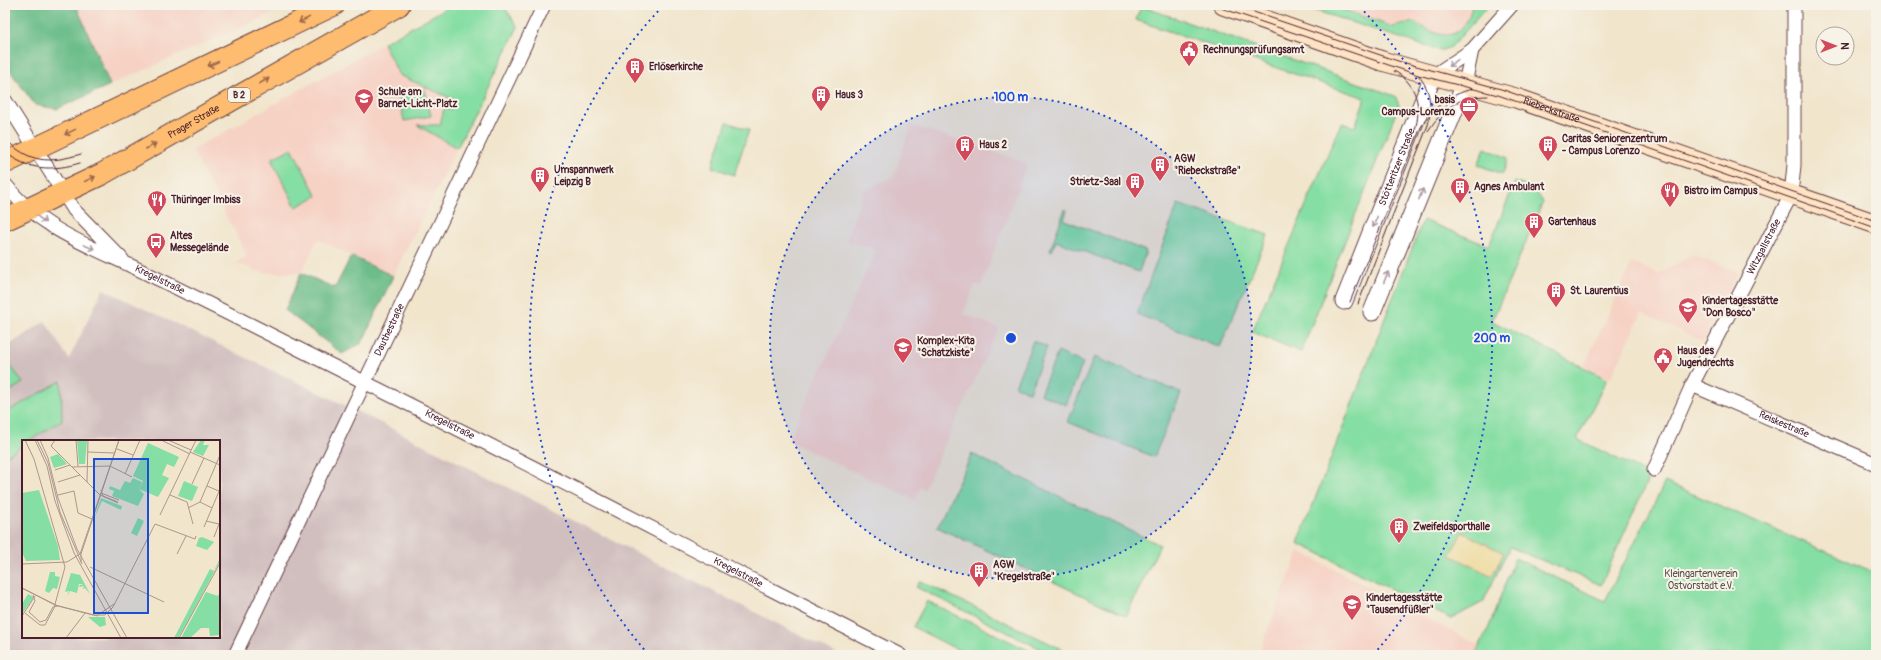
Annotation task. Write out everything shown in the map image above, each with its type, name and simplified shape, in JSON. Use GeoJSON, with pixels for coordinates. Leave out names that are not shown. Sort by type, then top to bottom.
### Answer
{"type":"FeatureCollection","features":[{"type":"Feature","properties":{"kind":"main road"},"geometry":{"type":"LineString","coordinates":[[5,163],[334,5]]}},
{"type":"Feature","properties":{"kind":"main road","name":"Prager Straße"},"geometry":{"type":"LineString","coordinates":[[5,220],[27,208],[102,174],[399,5]]}},
{"type":"Feature","properties":{"kind":"main road","name":"Riebeckstraße"},"geometry":{"type":"LineString","coordinates":[[1223,5],[1382,60],[1434,76],[1516,98],[1876,224]]}},
{"type":"Feature","properties":{"kind":"street","name":"Dauthestraße"},"geometry":{"type":"LineString","coordinates":[[235,655],[544,5]]}},
{"type":"Feature","properties":{"kind":"street"},"geometry":{"type":"LineString","coordinates":[[1434,76],[1472,50],[1512,5]]}},
{"type":"Feature","properties":{"kind":"street","name":"Witzgallstraße"},"geometry":{"type":"LineString","coordinates":[[1654,470],[1692,385],[1792,195],[1794,165],[1794,5]]}},
{"type":"Feature","properties":{"kind":"street"},"geometry":{"type":"LineString","coordinates":[[1372,312],[1465,84],[1472,50]]}},
{"type":"Feature","properties":{"kind":"street","name":"Stötteritzer Straße"},"geometry":{"type":"LineString","coordinates":[[1344,301],[1434,76]]}},
{"type":"Feature","properties":{"kind":"street"},"geometry":{"type":"LineString","coordinates":[[5,100],[74,210],[124,262]]}},
{"type":"Feature","properties":{"kind":"street","name":"Kregelstraße"},"geometry":{"type":"LineString","coordinates":[[6,185],[27,208],[56,230],[70,238],[124,262],[366,382],[900,655]]}},
{"type":"Feature","properties":{"kind":"street","name":"Reiskestraße"},"geometry":{"type":"LineString","coordinates":[[1692,385],[1876,464]]}},
{"type":"Feature","properties":{"kind":"shaded area"},"geometry":{"type":"Polygon","coordinates":[[[76,5],[278,5],[280,10],[110,85],[76,5]]]}},
{"type":"Feature","properties":{"kind":"shaded area","name":"Schule am Barnet-Licht-Platz"},"geometry":{"type":"Polygon","coordinates":[[[452,5],[503,5],[518,27],[393,276],[318,239],[301,273],[263,273],[236,263],[247,256],[192,150],[452,5]]]}},
{"type":"Feature","properties":{"kind":"shaded area"},"geometry":{"type":"Polygon","coordinates":[[[1329,5],[1472,5],[1468,20],[1455,34],[1445,36],[1437,34],[1413,22],[1393,27],[1329,5]]]}},
{"type":"Feature","properties":{"kind":"shaded area","name":"Komplex-Kita \"Schatzkiste\""},"geometry":{"type":"Polygon","coordinates":[[[911,125],[1028,163],[981,286],[975,284],[963,314],[999,328],[924,489],[920,488],[915,500],[788,441],[876,251],[935,270],[846,240],[864,190],[894,176],[911,125]]]}},
{"type":"Feature","properties":{"kind":"shaded area","name":"Kindertagesstätte \"Don Bosco\""},"geometry":{"type":"Polygon","coordinates":[[[1693,255],[1738,272],[1703,342],[1642,313],[1610,379],[1584,366],[1632,263],[1658,274],[1693,255]]]}},
{"type":"Feature","properties":{"kind":"shaded area"},"geometry":{"type":"Polygon","coordinates":[[[103,289],[353,409],[839,655],[5,655],[5,390],[20,380],[5,358],[5,348],[45,321],[69,359],[103,289]]]}},
{"type":"Feature","properties":{"kind":"shaded area","name":"Kindertagesstätte \"Tausendfüßler\""},"geometry":{"type":"Polygon","coordinates":[[[1299,551],[1480,646],[1475,655],[1258,655],[1299,551]]]}},
{"type":"Feature","properties":{"kind":"green space"},"geometry":{"type":"Polygon","coordinates":[[[6,5],[76,5],[110,85],[57,109],[35,105],[10,71],[5,53],[6,5]]]}},
{"type":"Feature","properties":{"kind":"green space"},"geometry":{"type":"Polygon","coordinates":[[[452,5],[503,5],[518,27],[457,148],[417,125],[440,125],[444,109],[452,109],[452,99],[399,75],[383,43],[452,5]]]}},
{"type":"Feature","properties":{"kind":"green space"},"geometry":{"type":"Polygon","coordinates":[[[1298,5],[1329,5],[1393,27],[1413,22],[1433,32],[1446,35],[1458,31],[1464,25],[1471,11],[1472,5],[1489,5],[1451,47],[1442,50],[1434,49],[1298,5]]]}},
{"type":"Feature","properties":{"kind":"green space"},"geometry":{"type":"Polygon","coordinates":[[[1141,6],[1395,96],[1399,105],[1301,352],[1252,332],[1341,123],[1355,127],[1365,98],[1136,20],[1141,6]]]}},
{"type":"Feature","properties":{"kind":"green space"},"geometry":{"type":"Polygon","coordinates":[[[425,90],[431,116],[404,121],[399,95],[425,90]]]}},
{"type":"Feature","properties":{"kind":"green space"},"geometry":{"type":"Polygon","coordinates":[[[727,122],[749,130],[734,175],[712,167],[727,122]]]}},
{"type":"Feature","properties":{"kind":"green space"},"geometry":{"type":"Polygon","coordinates":[[[292,148],[317,196],[296,207],[271,159],[292,148]]]}},
{"type":"Feature","properties":{"kind":"green space"},"geometry":{"type":"Polygon","coordinates":[[[1485,148],[1508,158],[1503,174],[1478,165],[1485,148]]]}},
{"type":"Feature","properties":{"kind":"green space"},"geometry":{"type":"Polygon","coordinates":[[[1515,182],[1535,190],[1543,202],[1492,321],[1607,379],[1577,439],[1650,475],[1601,585],[1510,547],[1483,602],[1451,619],[1298,543],[1423,220],[1489,246],[1515,182]]]}},
{"type":"Feature","properties":{"kind":"green space"},"geometry":{"type":"Polygon","coordinates":[[[1178,204],[1268,235],[1220,347],[1137,314],[1178,204]]]}},
{"type":"Feature","properties":{"kind":"green space"},"geometry":{"type":"Polygon","coordinates":[[[1065,209],[1067,210],[1064,220],[1146,251],[1139,272],[1056,241],[1052,251],[1050,250],[1065,209]]]}},
{"type":"Feature","properties":{"kind":"green space"},"geometry":{"type":"Polygon","coordinates":[[[351,256],[393,276],[362,343],[342,354],[285,310],[301,273],[335,288],[351,256]]]}},
{"type":"Feature","properties":{"kind":"green space"},"geometry":{"type":"Polygon","coordinates":[[[1033,341],[1047,347],[1029,392],[1015,386],[1033,341]]]}},
{"type":"Feature","properties":{"kind":"green space"},"geometry":{"type":"Polygon","coordinates":[[[1058,352],[1083,363],[1066,405],[1040,394],[1058,352]]]}},
{"type":"Feature","properties":{"kind":"green space"},"geometry":{"type":"Polygon","coordinates":[[[1094,357],[1181,393],[1154,457],[1068,422],[1094,357]]]}},
{"type":"Feature","properties":{"kind":"green space"},"geometry":{"type":"Polygon","coordinates":[[[6,359],[23,383],[5,394],[5,360],[6,359]]]}},
{"type":"Feature","properties":{"kind":"green space"},"geometry":{"type":"Polygon","coordinates":[[[61,381],[62,420],[31,440],[22,440],[22,446],[5,457],[5,413],[61,381]]]}},
{"type":"Feature","properties":{"kind":"green space"},"geometry":{"type":"Polygon","coordinates":[[[972,454],[1160,545],[1126,616],[937,527],[972,454]]]}},
{"type":"Feature","properties":{"kind":"green space","name":"Kleingartenverein Ostvorstadt e.V."},"geometry":{"type":"Polygon","coordinates":[[[1665,482],[1876,573],[1876,655],[1475,655],[1489,627],[1515,558],[1605,601],[1665,482]]]}},
{"type":"Feature","properties":{"kind":"green space"},"geometry":{"type":"Polygon","coordinates":[[[920,581],[1074,655],[1053,655],[916,587],[920,581]]]}},
{"type":"Feature","properties":{"kind":"green space"},"geometry":{"type":"Polygon","coordinates":[[[927,601],[1038,655],[968,655],[913,627],[927,601]]]}},
{"type":"Feature","properties":{"kind":"sand"},"geometry":{"type":"Polygon","coordinates":[[[1462,532],[1504,553],[1492,576],[1450,555],[1462,532]]]}},
{"type":"Feature","properties":{"kind":"tram line"},"geometry":{"type":"LineString","coordinates":[[1212,5],[1418,75],[1498,95],[1876,228]]}},
{"type":"Feature","properties":{"kind":"tram line"},"geometry":{"type":"LineString","coordinates":[[1233,5],[1398,61],[1501,89],[1876,221]]}},
{"type":"Feature","properties":{"kind":"tram line"},"geometry":{"type":"LineString","coordinates":[[1394,71],[1408,82],[1416,96],[1418,113],[1415,130]]}},
{"type":"Feature","properties":{"kind":"tram line"},"geometry":{"type":"LineString","coordinates":[[1358,304],[1428,125],[1430,111],[1428,92],[1426,86],[1418,75]]}},
{"type":"Feature","properties":{"kind":"tram line"},"geometry":{"type":"LineString","coordinates":[[1350,302],[1421,127],[1431,113],[1442,103],[1449,98],[1472,89]]}},
{"type":"Feature","properties":{"kind":"tram line"},"geometry":{"type":"LineString","coordinates":[[1428,131],[1440,115],[1453,104],[1469,98],[1488,96]]}},
{"type":"Feature","properties":{"kind":"tram line"},"geometry":{"type":"LineString","coordinates":[[5,139],[23,153],[40,159],[59,159],[81,154]]}},
{"type":"Feature","properties":{"kind":"tram line"},"geometry":{"type":"LineString","coordinates":[[5,152],[23,163],[41,168],[70,166],[80,163]]}},
{"type":"Feature","properties":{"kind":"place","name":"Rechnungsprüfungsamt"},"geometry":{"type":"Point","coordinates":[1189,67]}},
{"type":"Feature","properties":{"kind":"place","name":"Erlöserkirche"},"geometry":{"type":"Point","coordinates":[635,84]}},
{"type":"Feature","properties":{"kind":"place","name":"Haus 3"},"geometry":{"type":"Point","coordinates":[821,112]}},
{"type":"Feature","properties":{"kind":"place","name":"Schule am Barnet-Licht-Platz"},"geometry":{"type":"Point","coordinates":[364,115]}},
{"type":"Feature","properties":{"kind":"place","name":"basis Campus-Lorenzo"},"geometry":{"type":"Point","coordinates":[1469,123]}},
{"type":"Feature","properties":{"kind":"place","name":"Haus 2"},"geometry":{"type":"Point","coordinates":[965,162]}},
{"type":"Feature","properties":{"kind":"place","name":"Caritas Seniorenzentrum - Campus Lorenzo"},"geometry":{"type":"Point","coordinates":[1548,162]}},
{"type":"Feature","properties":{"kind":"place","name":"AGW \"Riebeckstraße\""},"geometry":{"type":"Point","coordinates":[1160,182]}},
{"type":"Feature","properties":{"kind":"place","name":"Umspannwerk Leipzig B"},"geometry":{"type":"Point","coordinates":[540,193]}},
{"type":"Feature","properties":{"kind":"place","name":"Strietz-Saal"},"geometry":{"type":"Point","coordinates":[1135,199]}},
{"type":"Feature","properties":{"kind":"place","name":"Agnes Ambulant"},"geometry":{"type":"Point","coordinates":[1460,204]}},
{"type":"Feature","properties":{"kind":"place","name":"Bistro im Campus"},"geometry":{"type":"Point","coordinates":[1670,208]}},
{"type":"Feature","properties":{"kind":"place","name":"Thüringer Imbiss"},"geometry":{"type":"Point","coordinates":[157,217]}},
{"type":"Feature","properties":{"kind":"place","name":"Gartenhaus"},"geometry":{"type":"Point","coordinates":[1534,239]}},
{"type":"Feature","properties":{"kind":"place","name":"Altes Messegelände"},"geometry":{"type":"Point","coordinates":[156,259]}},
{"type":"Feature","properties":{"kind":"place","name":"St. Laurentius"},"geometry":{"type":"Point","coordinates":[1556,308]}},
{"type":"Feature","properties":{"kind":"place","name":"Kindertagesstätte \"Don Bosco\""},"geometry":{"type":"Point","coordinates":[1688,324]}},
{"type":"Feature","properties":{"kind":"place","name":"Komplex-Kita \"Schatzkiste\""},"geometry":{"type":"Point","coordinates":[903,364]}},
{"type":"Feature","properties":{"kind":"place","name":"Haus des Jugendrechts"},"geometry":{"type":"Point","coordinates":[1663,374]}},
{"type":"Feature","properties":{"kind":"place","name":"Zweifeldsporthalle"},"geometry":{"type":"Point","coordinates":[1399,544]}},
{"type":"Feature","properties":{"kind":"place","name":"AGW \"Kregelstraße\""},"geometry":{"type":"Point","coordinates":[979,588]}},
{"type":"Feature","properties":{"kind":"place","name":"Kindertagesstätte \"Tausendfüßler\""},"geometry":{"type":"Point","coordinates":[1352,621]}}]}
